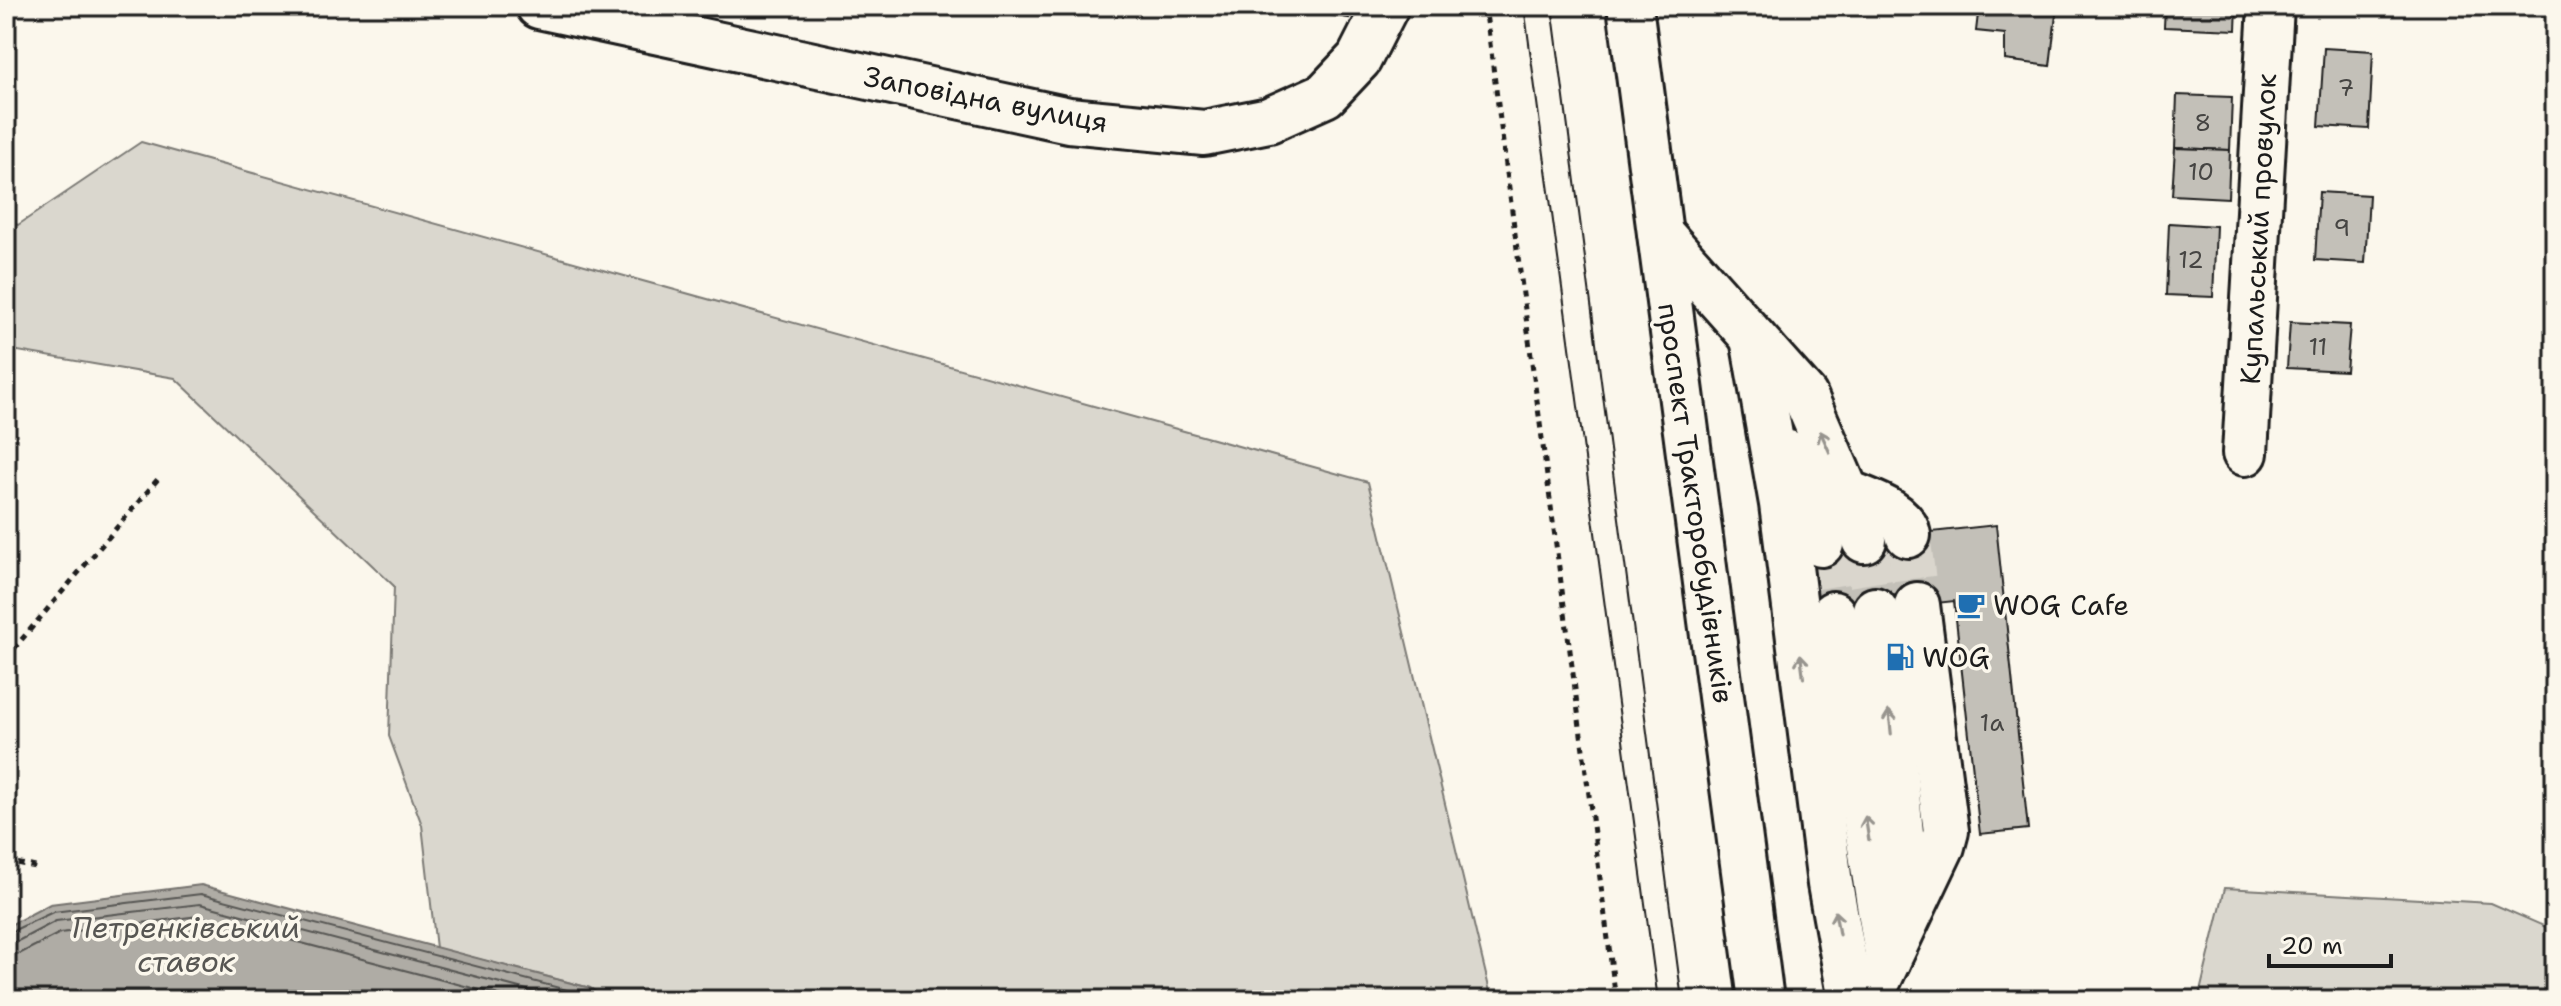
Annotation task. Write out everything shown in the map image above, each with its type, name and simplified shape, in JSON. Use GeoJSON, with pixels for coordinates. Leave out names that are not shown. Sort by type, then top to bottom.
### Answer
{"type":"FeatureCollection","features":[{"type":"Feature","properties":{"kind":"street","name":"Заповідна вулиця"},"geometry":{"type":"LineString","coordinates":[[539,6],[1069,120],[1204,133],[1269,120],[1325,95],[1359,59],[1386,6]]}},
{"type":"Feature","properties":{"kind":"street","name":"проспект Тракторобудівників"},"geometry":{"type":"LineString","coordinates":[[1630,6],[1761,1000]]}},
{"type":"Feature","properties":{"kind":"street","name":"Купальський провулок"},"geometry":{"type":"LineString","coordinates":[[2245,453],[2271,6]]}},
{"type":"Feature","properties":{"kind":"street"},"geometry":{"type":"LineString","coordinates":[[1660,233],[1805,396],[1862,529],[1842,542],[1817,515],[1763,399]]}},
{"type":"Feature","properties":{"kind":"street"},"geometry":{"type":"LineString","coordinates":[[1753,338],[1782,504],[1830,884],[1851,1000]]}},
{"type":"Feature","properties":{"kind":"street"},"geometry":{"type":"LineString","coordinates":[[1846,492],[1898,517],[1907,526],[1908,535]]}},
{"type":"Feature","properties":{"kind":"street"},"geometry":{"type":"LineString","coordinates":[[1869,1000],[1942,846],[1946,831],[1917,605]]}},
{"type":"Feature","properties":{"kind":"street"},"geometry":{"type":"LineString","coordinates":[[1888,960],[1854,612],[1885,677],[1909,911]]}},
{"type":"Feature","properties":{"kind":"path"},"geometry":{"type":"LineString","coordinates":[[1485,6],[1616,1000]]}},
{"type":"Feature","properties":{"kind":"path"},"geometry":{"type":"LineString","coordinates":[[6,658],[158,479]]}},
{"type":"Feature","properties":{"kind":"path"},"geometry":{"type":"LineString","coordinates":[[6,861],[41,868]]}},
{"type":"Feature","properties":{"kind":"shaded area"},"geometry":{"type":"Polygon","coordinates":[[[141,142],[1368,482],[1492,1000],[607,1000],[590,988],[436,948],[422,825],[389,736],[394,586],[175,378],[6,349],[6,221],[18,225],[141,142]]]}},
{"type":"Feature","properties":{"kind":"shaded area"},"geometry":{"type":"Polygon","coordinates":[[[2225,888],[2491,903],[2555,931],[2555,1000],[2198,1000],[2225,888]]]}},
{"type":"Feature","properties":{"kind":"water","name":"Петренківський ставок"},"geometry":{"type":"Polygon","coordinates":[[[201,885],[590,988],[607,1000],[6,1000],[6,927],[50,904],[201,885]]]}},
{"type":"Feature","properties":{"kind":"building"},"geometry":{"type":"Polygon","coordinates":[[[1300,6],[1351,6],[1349,18],[1300,10],[1300,6]]]}},
{"type":"Feature","properties":{"kind":"building"},"geometry":{"type":"Polygon","coordinates":[[[1979,6],[2057,6],[2050,66],[2005,60],[2005,34],[1976,31],[1979,6]]]}},
{"type":"Feature","properties":{"kind":"building"},"geometry":{"type":"Polygon","coordinates":[[[2165,6],[2237,6],[2236,30],[2164,27],[2165,6]]]}},
{"type":"Feature","properties":{"kind":"building"},"geometry":{"type":"Polygon","coordinates":[[[2324,48],[2373,51],[2369,129],[2319,126],[2324,48]]]}},
{"type":"Feature","properties":{"kind":"building"},"geometry":{"type":"Polygon","coordinates":[[[2177,95],[2232,97],[2230,150],[2175,148],[2177,95]]]}},
{"type":"Feature","properties":{"kind":"building"},"geometry":{"type":"Polygon","coordinates":[[[2175,148],[2230,150],[2228,198],[2172,195],[2175,148]]]}},
{"type":"Feature","properties":{"kind":"building"},"geometry":{"type":"Polygon","coordinates":[[[2319,192],[2369,195],[2365,263],[2315,260],[2319,192]]]}},
{"type":"Feature","properties":{"kind":"building"},"geometry":{"type":"Polygon","coordinates":[[[2169,223],[2216,226],[2213,297],[2166,295],[2169,223]]]}},
{"type":"Feature","properties":{"kind":"building"},"geometry":{"type":"Polygon","coordinates":[[[2290,322],[2350,325],[2346,371],[2287,368],[2290,322]]]}},
{"type":"Feature","properties":{"kind":"building"},"geometry":{"type":"Polygon","coordinates":[[[1996,525],[2028,829],[1980,834],[1954,601],[1810,617],[1802,546],[1996,525]]]}},
{"type":"Feature","properties":{"kind":"tunnel"},"geometry":{"type":"LineString","coordinates":[[1908,535],[1917,605]]}},
{"type":"Feature","properties":{"kind":"tunnel"},"geometry":{"type":"LineString","coordinates":[[1864,540],[1875,610]]}},
{"type":"Feature","properties":{"kind":"tunnel"},"geometry":{"type":"LineString","coordinates":[[1821,544],[1833,614]]}},
{"type":"Feature","properties":{"kind":"tram line"},"geometry":{"type":"LineString","coordinates":[[1524,6],[1658,1000]]}},
{"type":"Feature","properties":{"kind":"tram line"},"geometry":{"type":"LineString","coordinates":[[1552,6],[1682,1000]]}},
{"type":"Feature","properties":{"kind":"place","name":"WOG Cafe"},"geometry":{"type":"Point","coordinates":[1971,605]}},
{"type":"Feature","properties":{"kind":"place","name":"WOG"},"geometry":{"type":"Point","coordinates":[1900,657]}}]}
